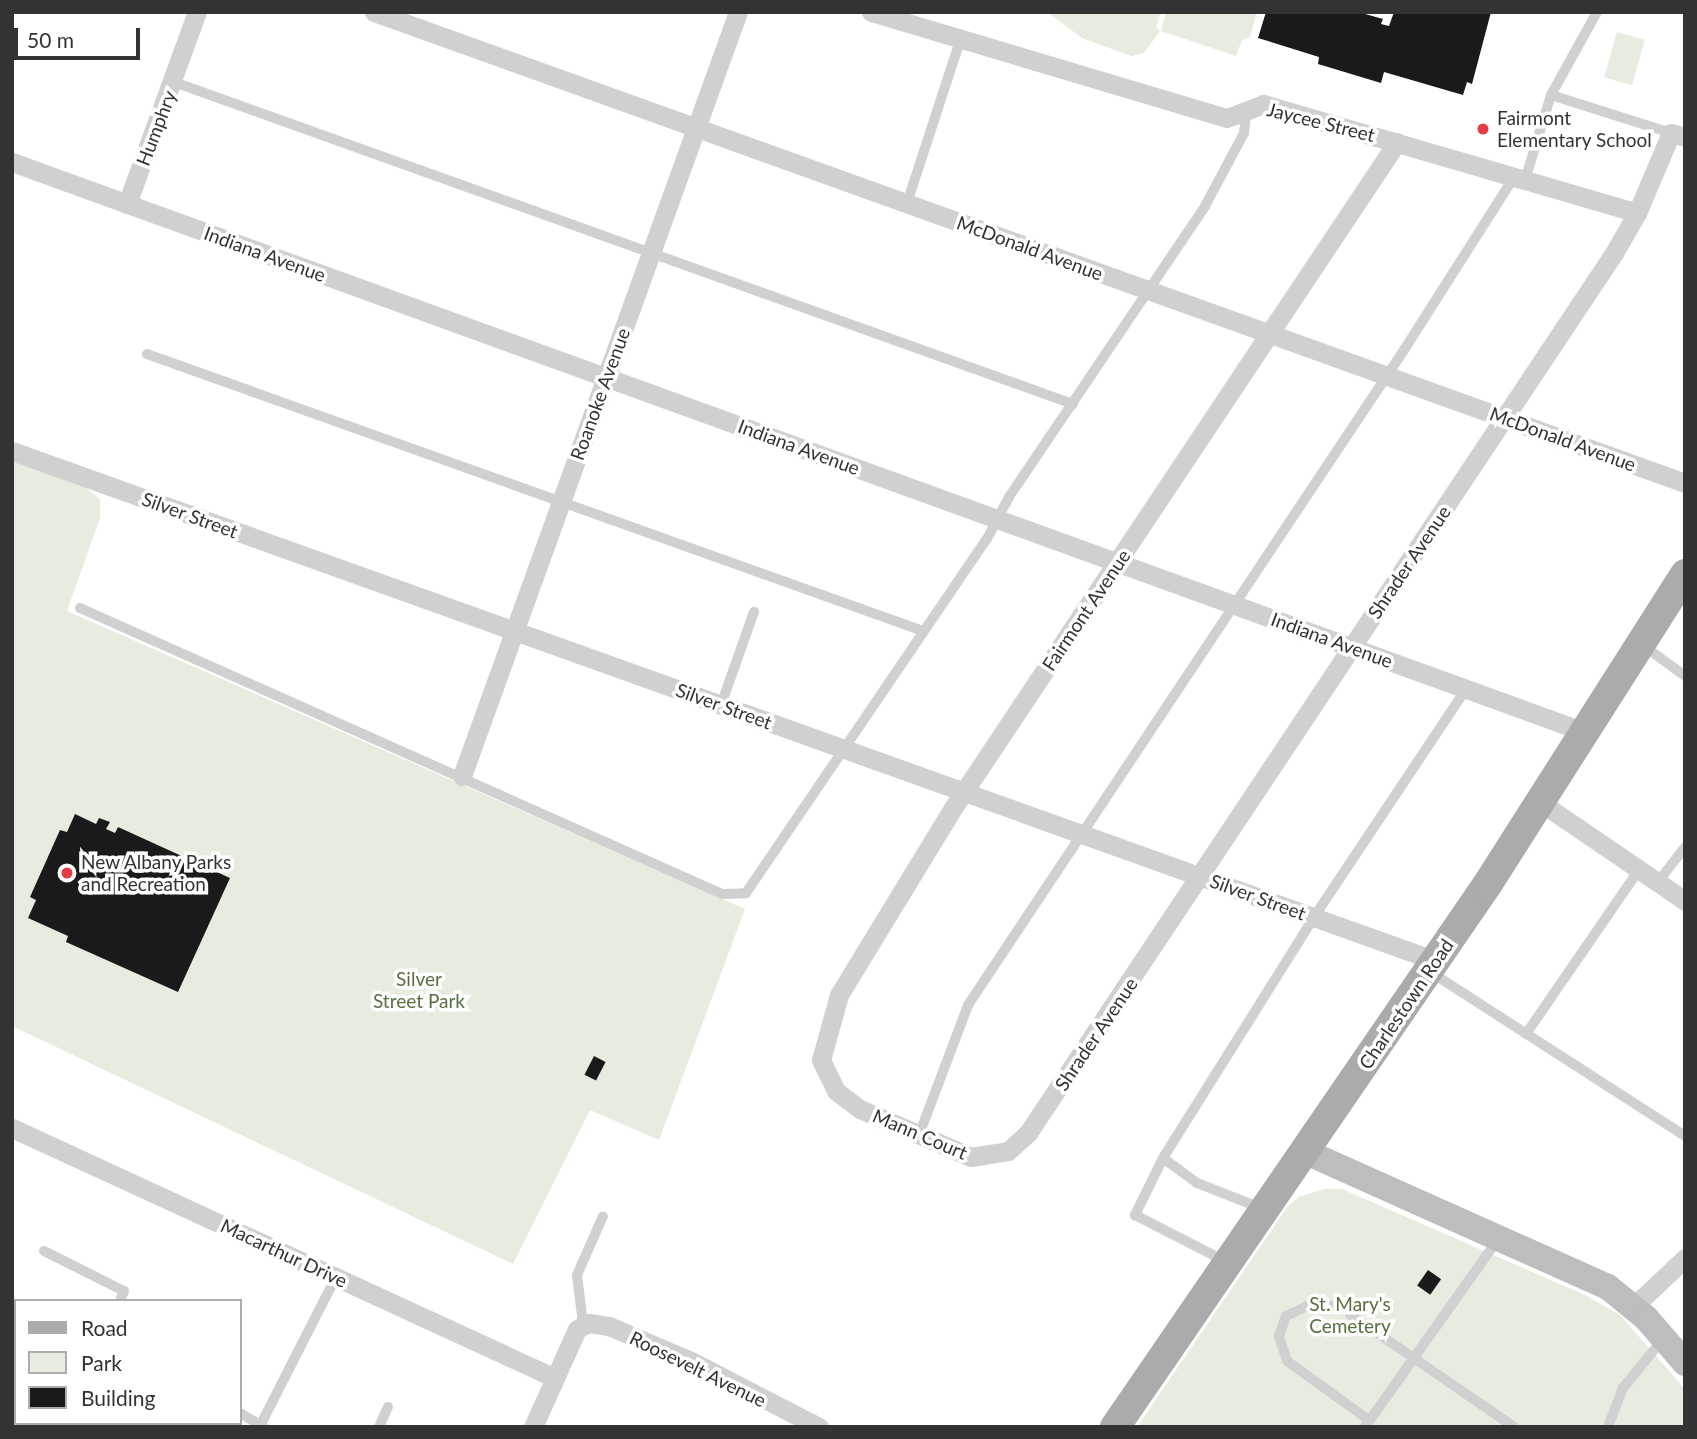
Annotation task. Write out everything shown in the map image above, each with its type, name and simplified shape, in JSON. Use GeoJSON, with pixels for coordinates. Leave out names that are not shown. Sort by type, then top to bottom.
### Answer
{"type":"FeatureCollection","features":[{"type":"Feature","properties":{"kind":"main road","name":"Charlestown Road"},"geometry":{"type":"LineString","coordinates":[[1115,1427],[1432,966],[1685,574]]}},
{"type":"Feature","properties":{"kind":"main road"},"geometry":{"type":"LineString","coordinates":[[1306,1152],[1588,1276],[1633,1306],[1685,1363]]}},
{"type":"Feature","properties":{"kind":"street","name":"Humphry"},"geometry":{"type":"LineString","coordinates":[[127,204],[174,82],[197,12]]}},
{"type":"Feature","properties":{"kind":"street","name":"McDonald Avenue"},"geometry":{"type":"LineString","coordinates":[[374,12],[1685,483]]}},
{"type":"Feature","properties":{"kind":"street","name":"Roanoke Avenue"},"geometry":{"type":"LineString","coordinates":[[462,776],[738,12]]}},
{"type":"Feature","properties":{"kind":"street","name":"Jaycee Street"},"geometry":{"type":"LineString","coordinates":[[871,12],[1236,116],[1263,104],[1637,213]]}},
{"type":"Feature","properties":{"kind":"street","name":"Shrader Avenue"},"geometry":{"type":"LineString","coordinates":[[1009,1151],[1052,1101],[1504,418],[1637,213],[1678,135]]}},
{"type":"Feature","properties":{"kind":"street","name":"Fairmont Avenue"},"geometry":{"type":"LineString","coordinates":[[836,1091],[821,1060],[836,1002],[965,791],[1397,142]]}},
{"type":"Feature","properties":{"kind":"street","name":"Indiana Avenue"},"geometry":{"type":"LineString","coordinates":[[12,162],[1585,732]]}},
{"type":"Feature","properties":{"kind":"street","name":"Silver Street"},"geometry":{"type":"LineString","coordinates":[[12,451],[1314,917],[1432,966]]}},
{"type":"Feature","properties":{"kind":"street"},"geometry":{"type":"LineString","coordinates":[[1540,802],[1685,901]]}},
{"type":"Feature","properties":{"kind":"street","name":"Mann Court"},"geometry":{"type":"LineString","coordinates":[[836,1091],[860,1109],[971,1157],[1009,1151]]}},
{"type":"Feature","properties":{"kind":"street","name":"Macarthur Drive"},"geometry":{"type":"LineString","coordinates":[[12,1128],[555,1378]]}},
{"type":"Feature","properties":{"kind":"street"},"geometry":{"type":"LineString","coordinates":[[1633,1306],[1685,1258]]}},
{"type":"Feature","properties":{"kind":"street","name":"Roosevelt Avenue"},"geometry":{"type":"LineString","coordinates":[[580,1327],[609,1326],[693,1362],[819,1427]]}},
{"type":"Feature","properties":{"kind":"street"},"geometry":{"type":"LineString","coordinates":[[537,1425],[555,1378],[580,1327]]}},
{"type":"Feature","properties":{"kind":"lane"},"geometry":{"type":"LineString","coordinates":[[919,1136],[961,1018],[1385,375],[1520,178],[1551,95],[1597,12]]}},
{"type":"Feature","properties":{"kind":"lane"},"geometry":{"type":"LineString","coordinates":[[907,203],[961,38]]}},
{"type":"Feature","properties":{"kind":"lane"},"geometry":{"type":"LineString","coordinates":[[174,82],[1073,404]]}},
{"type":"Feature","properties":{"kind":"lane"},"geometry":{"type":"LineString","coordinates":[[1551,95],[1678,135]]}},
{"type":"Feature","properties":{"kind":"lane"},"geometry":{"type":"LineString","coordinates":[[79,608],[462,776],[722,894],[736,896],[754,886],[1226,172],[1244,133],[1236,116]]}},
{"type":"Feature","properties":{"kind":"lane"},"geometry":{"type":"LineString","coordinates":[[147,354],[923,631]]}},
{"type":"Feature","properties":{"kind":"lane"},"geometry":{"type":"LineString","coordinates":[[721,705],[754,612]]}},
{"type":"Feature","properties":{"kind":"lane"},"geometry":{"type":"LineString","coordinates":[[1640,644],[1685,676]]}},
{"type":"Feature","properties":{"kind":"lane"},"geometry":{"type":"LineString","coordinates":[[1227,1262],[1135,1214],[1163,1158],[1314,917],[1466,688]]}},
{"type":"Feature","properties":{"kind":"lane"},"geometry":{"type":"LineString","coordinates":[[1657,883],[1685,846]]}},
{"type":"Feature","properties":{"kind":"lane"},"geometry":{"type":"LineString","coordinates":[[1526,1034],[1638,871]]}},
{"type":"Feature","properties":{"kind":"lane"},"geometry":{"type":"LineString","coordinates":[[1432,966],[1526,1034],[1685,1136]]}},
{"type":"Feature","properties":{"kind":"lane"},"geometry":{"type":"LineString","coordinates":[[1163,1158],[1197,1183],[1265,1209]]}},
{"type":"Feature","properties":{"kind":"lane"},"geometry":{"type":"LineString","coordinates":[[580,1327],[577,1275],[603,1216]]}},
{"type":"Feature","properties":{"kind":"lane"},"geometry":{"type":"LineString","coordinates":[[1499,1237],[1414,1358],[1367,1424],[1287,1361],[1279,1336],[1286,1316],[1307,1306],[1338,1306],[1414,1358],[1514,1427]]}},
{"type":"Feature","properties":{"kind":"lane"},"geometry":{"type":"LineString","coordinates":[[44,1251],[124,1291],[121,1299]]}},
{"type":"Feature","properties":{"kind":"lane"},"geometry":{"type":"LineString","coordinates":[[242,1414],[262,1425],[336,1277]]}},
{"type":"Feature","properties":{"kind":"lane"},"geometry":{"type":"LineString","coordinates":[[1608,1427],[1623,1388],[1664,1338]]}},
{"type":"Feature","properties":{"kind":"lane"},"geometry":{"type":"LineString","coordinates":[[379,1427],[388,1406]]}},
{"type":"Feature","properties":{"kind":"green space"},"geometry":{"type":"Polygon","coordinates":[[[1047,12],[1161,12],[1156,28],[1160,31],[1144,53],[1131,56],[1082,38],[1047,12]]]}},
{"type":"Feature","properties":{"kind":"green space"},"geometry":{"type":"Polygon","coordinates":[[[1166,12],[1257,12],[1250,37],[1242,40],[1236,56],[1161,31],[1166,12]]]}},
{"type":"Feature","properties":{"kind":"green space"},"geometry":{"type":"Polygon","coordinates":[[[1617,32],[1645,40],[1632,85],[1604,77],[1617,32]]]}},
{"type":"Feature","properties":{"kind":"green space","name":"Silver Street Park"},"geometry":{"type":"Polygon","coordinates":[[[12,461],[85,487],[100,499],[100,518],[67,611],[745,909],[659,1140],[590,1110],[513,1264],[12,1026],[12,461]]]}},
{"type":"Feature","properties":{"kind":"green space","name":"St. Mary's Cemetery"},"geometry":{"type":"Polygon","coordinates":[[[1324,1189],[1342,1189],[1585,1295],[1620,1315],[1685,1389],[1685,1427],[1137,1427],[1288,1206],[1299,1197],[1324,1189]]]}},
{"type":"Feature","properties":{"kind":"building","name":"Fairmont Elementary School"},"geometry":{"type":"Polygon","coordinates":[[[1266,12],[1358,12],[1383,19],[1381,24],[1389,26],[1394,12],[1491,12],[1472,84],[1467,82],[1463,95],[1384,72],[1381,83],[1318,64],[1319,57],[1258,38],[1266,12]]]}},
{"type":"Feature","properties":{"kind":"building"},"geometry":{"type":"Polygon","coordinates":[[[75,814],[96,824],[99,818],[110,822],[106,829],[115,833],[118,827],[230,878],[178,992],[66,942],[68,936],[28,918],[36,900],[30,897],[60,830],[67,832],[75,814]]]}},
{"type":"Feature","properties":{"kind":"building"},"geometry":{"type":"Polygon","coordinates":[[[594,1056],[606,1062],[596,1081],[584,1075],[594,1056]]]}},
{"type":"Feature","properties":{"kind":"building"},"geometry":{"type":"Polygon","coordinates":[[[1428,1270],[1441,1279],[1430,1295],[1417,1286],[1428,1270]]]}},
{"type":"Feature","properties":{"kind":"place","name":"Fairmont Elementary School"},"geometry":{"type":"Point","coordinates":[1483,129]}},
{"type":"Feature","properties":{"kind":"place","name":"New Albany Parks and Recreation"},"geometry":{"type":"Point","coordinates":[67,873]}}]}
